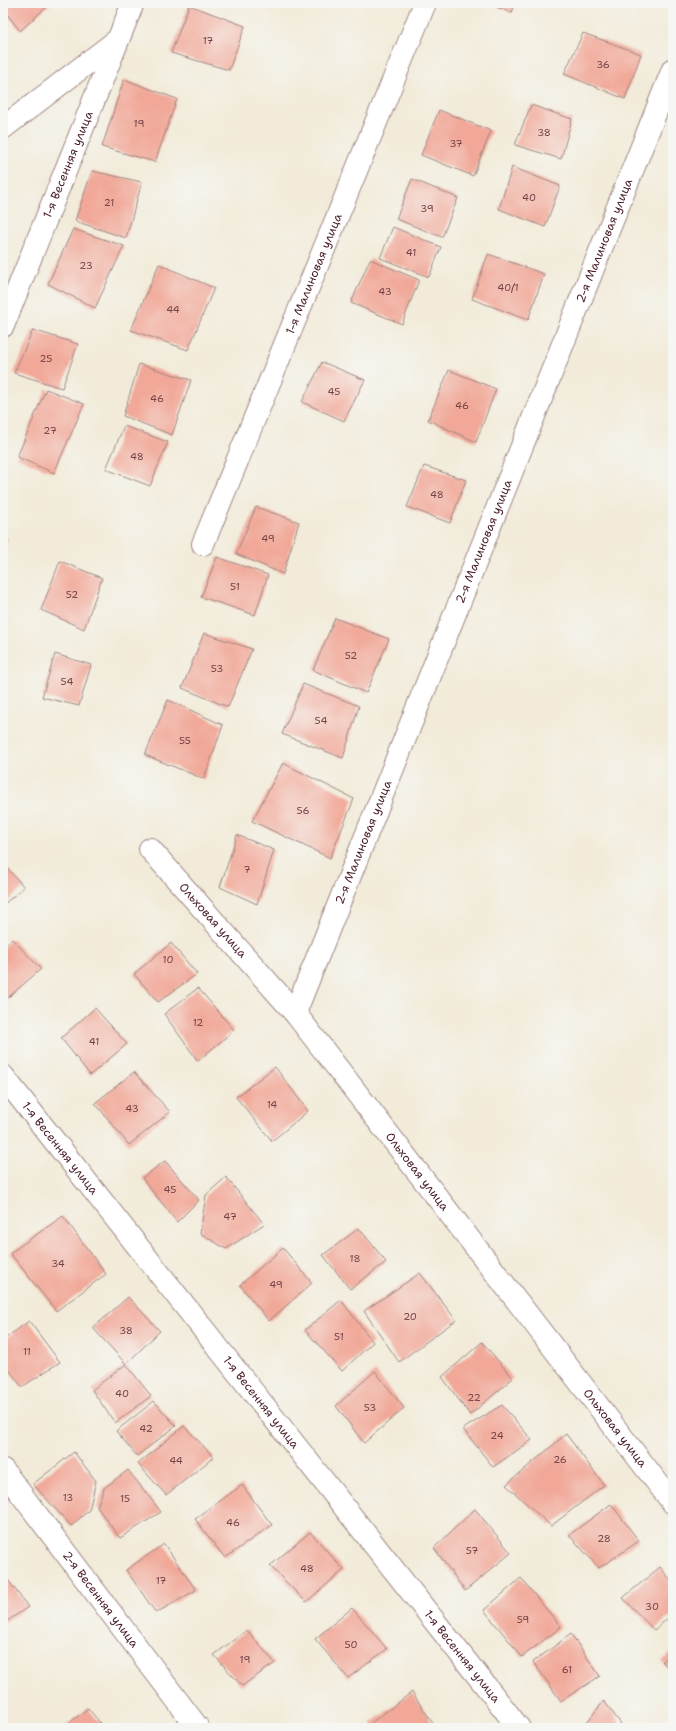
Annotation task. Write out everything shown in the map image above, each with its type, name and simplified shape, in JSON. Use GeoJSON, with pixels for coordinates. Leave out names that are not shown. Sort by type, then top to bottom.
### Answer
{"type":"FeatureCollection","features":[{"type":"Feature","properties":{"kind":"street","name":"1-я Весенняя улица"},"geometry":{"type":"LineString","coordinates":[[3,326],[133,3]]}},
{"type":"Feature","properties":{"kind":"street","name":"1-я Малиновая улица"},"geometry":{"type":"LineString","coordinates":[[202,544],[425,3]]}},
{"type":"Feature","properties":{"kind":"street"},"geometry":{"type":"LineString","coordinates":[[3,128],[117,41]]}},
{"type":"Feature","properties":{"kind":"street","name":"2-я Малиновая улица"},"geometry":{"type":"LineString","coordinates":[[295,1013],[673,69]]}},
{"type":"Feature","properties":{"kind":"street","name":"Ольховая улица"},"geometry":{"type":"LineString","coordinates":[[150,849],[295,1013],[673,1503]]}},
{"type":"Feature","properties":{"kind":"street","name":"1-я Весенняя улица"},"geometry":{"type":"LineString","coordinates":[[3,1076],[519,1728]]}},
{"type":"Feature","properties":{"kind":"street","name":"2-я Весенняя улица"},"geometry":{"type":"LineString","coordinates":[[3,1470],[198,1728]]}},
{"type":"Feature","properties":{"kind":"building"},"geometry":{"type":"Polygon","coordinates":[[[3,3],[51,3],[20,31],[3,9],[3,3]]]}},
{"type":"Feature","properties":{"kind":"building"},"geometry":{"type":"Polygon","coordinates":[[[487,3],[515,3],[512,13],[487,3]]]}},
{"type":"Feature","properties":{"kind":"building"},"geometry":{"type":"Polygon","coordinates":[[[189,5],[245,26],[229,70],[171,53],[189,5]]]}},
{"type":"Feature","properties":{"kind":"building"},"geometry":{"type":"Polygon","coordinates":[[[583,33],[641,54],[625,99],[564,74],[583,33]]]}},
{"type":"Feature","properties":{"kind":"building"},"geometry":{"type":"Polygon","coordinates":[[[124,79],[177,99],[155,162],[102,147],[124,79]]]}},
{"type":"Feature","properties":{"kind":"building"},"geometry":{"type":"Polygon","coordinates":[[[531,105],[572,119],[561,159],[515,145],[531,105]]]}},
{"type":"Feature","properties":{"kind":"building"},"geometry":{"type":"Polygon","coordinates":[[[439,110],[491,131],[473,176],[421,155],[439,110]]]}},
{"type":"Feature","properties":{"kind":"building"},"geometry":{"type":"Polygon","coordinates":[[[512,167],[560,186],[545,227],[499,209],[512,167]]]}},
{"type":"Feature","properties":{"kind":"building"},"geometry":{"type":"Polygon","coordinates":[[[92,171],[142,182],[126,238],[75,221],[92,171]]]}},
{"type":"Feature","properties":{"kind":"building"},"geometry":{"type":"Polygon","coordinates":[[[412,179],[458,198],[442,237],[396,219],[412,179]]]}},
{"type":"Feature","properties":{"kind":"building"},"geometry":{"type":"Polygon","coordinates":[[[393,227],[441,247],[429,277],[380,258],[393,227]]]}},
{"type":"Feature","properties":{"kind":"building"},"geometry":{"type":"Polygon","coordinates":[[[73,229],[124,246],[95,308],[48,284],[73,229]]]}},
{"type":"Feature","properties":{"kind":"building"},"geometry":{"type":"Polygon","coordinates":[[[488,254],[544,274],[528,320],[472,299],[488,254]]]}},
{"type":"Feature","properties":{"kind":"building"},"geometry":{"type":"Polygon","coordinates":[[[370,259],[419,280],[402,324],[351,303],[370,259]]]}},
{"type":"Feature","properties":{"kind":"building"},"geometry":{"type":"Polygon","coordinates":[[[159,264],[214,288],[188,350],[131,330],[159,264]]]}},
{"type":"Feature","properties":{"kind":"building"},"geometry":{"type":"Polygon","coordinates":[[[33,330],[78,344],[62,388],[14,373],[33,330]]]}},
{"type":"Feature","properties":{"kind":"building"},"geometry":{"type":"Polygon","coordinates":[[[322,362],[365,380],[344,421],[302,402],[322,362]]]}},
{"type":"Feature","properties":{"kind":"building"},"geometry":{"type":"Polygon","coordinates":[[[139,364],[191,380],[172,435],[123,416],[139,364]]]}},
{"type":"Feature","properties":{"kind":"building"},"geometry":{"type":"Polygon","coordinates":[[[449,370],[496,389],[476,442],[428,420],[449,370]]]}},
{"type":"Feature","properties":{"kind":"building"},"geometry":{"type":"Polygon","coordinates":[[[46,389],[84,404],[54,473],[17,457],[46,389]]]}},
{"type":"Feature","properties":{"kind":"building"},"geometry":{"type":"Polygon","coordinates":[[[124,426],[168,442],[150,486],[106,469],[124,426]]]}},
{"type":"Feature","properties":{"kind":"building"},"geometry":{"type":"Polygon","coordinates":[[[424,466],[466,480],[450,523],[407,507],[424,466]]]}},
{"type":"Feature","properties":{"kind":"building"},"geometry":{"type":"Polygon","coordinates":[[[256,507],[299,522],[283,574],[236,554],[256,507]]]}},
{"type":"Feature","properties":{"kind":"building"},"geometry":{"type":"Polygon","coordinates":[[[3,537],[8,539],[3,551],[3,537]]]}},
{"type":"Feature","properties":{"kind":"building"},"geometry":{"type":"Polygon","coordinates":[[[217,557],[268,575],[255,615],[201,597],[217,557]]]}},
{"type":"Feature","properties":{"kind":"building"},"geometry":{"type":"Polygon","coordinates":[[[60,561],[102,578],[84,629],[41,610],[60,561]]]}},
{"type":"Feature","properties":{"kind":"building"},"geometry":{"type":"Polygon","coordinates":[[[335,618],[389,639],[366,693],[313,670],[335,618]]]}},
{"type":"Feature","properties":{"kind":"building"},"geometry":{"type":"Polygon","coordinates":[[[204,633],[252,649],[228,707],[182,688],[204,633]]]}},
{"type":"Feature","properties":{"kind":"building"},"geometry":{"type":"Polygon","coordinates":[[[55,654],[91,665],[79,706],[42,697],[55,654]]]}},
{"type":"Feature","properties":{"kind":"building"},"geometry":{"type":"Polygon","coordinates":[[[303,684],[359,706],[343,758],[282,734],[303,684]]]}},
{"type":"Feature","properties":{"kind":"building"},"geometry":{"type":"Polygon","coordinates":[[[168,700],[223,725],[204,779],[145,755],[168,700]]]}},
{"type":"Feature","properties":{"kind":"building"},"geometry":{"type":"Polygon","coordinates":[[[283,763],[354,799],[330,858],[252,821],[283,763]]]}},
{"type":"Feature","properties":{"kind":"building"},"geometry":{"type":"Polygon","coordinates":[[[237,835],[274,850],[257,904],[220,887],[237,835]]]}},
{"type":"Feature","properties":{"kind":"building"},"geometry":{"type":"Polygon","coordinates":[[[3,863],[24,887],[3,905],[3,863]]]}},
{"type":"Feature","properties":{"kind":"building"},"geometry":{"type":"Polygon","coordinates":[[[12,939],[41,969],[3,1002],[3,947],[12,939]]]}},
{"type":"Feature","properties":{"kind":"building"},"geometry":{"type":"Polygon","coordinates":[[[171,943],[197,974],[158,1002],[134,974],[171,943]]]}},
{"type":"Feature","properties":{"kind":"building"},"geometry":{"type":"Polygon","coordinates":[[[198,988],[234,1030],[198,1061],[164,1014],[198,988]]]}},
{"type":"Feature","properties":{"kind":"building"},"geometry":{"type":"Polygon","coordinates":[[[95,1008],[127,1044],[90,1075],[61,1038],[95,1008]]]}},
{"type":"Feature","properties":{"kind":"building"},"geometry":{"type":"Polygon","coordinates":[[[275,1067],[308,1111],[272,1141],[236,1097],[275,1067]]]}},
{"type":"Feature","properties":{"kind":"building"},"geometry":{"type":"Polygon","coordinates":[[[134,1072],[170,1112],[129,1145],[95,1103],[134,1072]]]}},
{"type":"Feature","properties":{"kind":"building"},"geometry":{"type":"Polygon","coordinates":[[[165,1161],[199,1200],[177,1222],[142,1178],[165,1161]]]}},
{"type":"Feature","properties":{"kind":"building"},"geometry":{"type":"Polygon","coordinates":[[[226,1177],[264,1224],[226,1249],[200,1233],[206,1195],[226,1177]]]}},
{"type":"Feature","properties":{"kind":"building"},"geometry":{"type":"Polygon","coordinates":[[[63,1216],[106,1274],[56,1311],[10,1253],[63,1216]]]}},
{"type":"Feature","properties":{"kind":"building"},"geometry":{"type":"Polygon","coordinates":[[[359,1228],[386,1262],[350,1289],[323,1255],[359,1228]]]}},
{"type":"Feature","properties":{"kind":"building"},"geometry":{"type":"Polygon","coordinates":[[[283,1248],[312,1283],[269,1321],[240,1285],[283,1248]]]}},
{"type":"Feature","properties":{"kind":"building"},"geometry":{"type":"Polygon","coordinates":[[[420,1273],[456,1320],[399,1362],[364,1311],[420,1273]]]}},
{"type":"Feature","properties":{"kind":"building"},"geometry":{"type":"Polygon","coordinates":[[[128,1297],[160,1331],[126,1364],[93,1328],[128,1297]]]}},
{"type":"Feature","properties":{"kind":"building"},"geometry":{"type":"Polygon","coordinates":[[[341,1300],[373,1342],[342,1371],[305,1330],[341,1300]]]}},
{"type":"Feature","properties":{"kind":"building"},"geometry":{"type":"Polygon","coordinates":[[[29,1321],[60,1362],[22,1387],[3,1362],[3,1340],[29,1321]]]}},
{"type":"Feature","properties":{"kind":"building"},"geometry":{"type":"Polygon","coordinates":[[[482,1342],[513,1378],[470,1415],[442,1377],[482,1342]]]}},
{"type":"Feature","properties":{"kind":"building"},"geometry":{"type":"Polygon","coordinates":[[[126,1364],[151,1396],[115,1423],[92,1390],[126,1364]]]}},
{"type":"Feature","properties":{"kind":"building"},"geometry":{"type":"Polygon","coordinates":[[[375,1371],[404,1408],[364,1443],[336,1406],[375,1371]]]}},
{"type":"Feature","properties":{"kind":"building"},"geometry":{"type":"Polygon","coordinates":[[[154,1401],[176,1426],[137,1456],[116,1431],[154,1401]]]}},
{"type":"Feature","properties":{"kind":"building"},"geometry":{"type":"Polygon","coordinates":[[[502,1405],[532,1440],[493,1467],[463,1429],[502,1405]]]}},
{"type":"Feature","properties":{"kind":"building"},"geometry":{"type":"Polygon","coordinates":[[[184,1426],[214,1457],[166,1495],[138,1464],[184,1426]]]}},
{"type":"Feature","properties":{"kind":"building"},"geometry":{"type":"Polygon","coordinates":[[[566,1434],[604,1485],[551,1526],[506,1485],[566,1434]]]}},
{"type":"Feature","properties":{"kind":"building"},"geometry":{"type":"Polygon","coordinates":[[[74,1452],[96,1481],[89,1510],[71,1526],[33,1484],[74,1452]]]}},
{"type":"Feature","properties":{"kind":"building"},"geometry":{"type":"Polygon","coordinates":[[[128,1470],[161,1512],[120,1538],[97,1507],[104,1488],[128,1470]]]}},
{"type":"Feature","properties":{"kind":"building"},"geometry":{"type":"Polygon","coordinates":[[[242,1485],[272,1525],[225,1558],[195,1519],[242,1485]]]}},
{"type":"Feature","properties":{"kind":"building"},"geometry":{"type":"Polygon","coordinates":[[[611,1504],[639,1541],[599,1568],[569,1535],[611,1504]]]}},
{"type":"Feature","properties":{"kind":"building"},"geometry":{"type":"Polygon","coordinates":[[[475,1509],[511,1553],[465,1591],[434,1548],[475,1509]]]}},
{"type":"Feature","properties":{"kind":"building"},"geometry":{"type":"Polygon","coordinates":[[[310,1532],[344,1570],[306,1602],[270,1566],[310,1532]]]}},
{"type":"Feature","properties":{"kind":"building"},"geometry":{"type":"Polygon","coordinates":[[[164,1544],[196,1590],[156,1613],[126,1570],[164,1544]]]}},
{"type":"Feature","properties":{"kind":"building"},"geometry":{"type":"Polygon","coordinates":[[[660,1567],[673,1583],[673,1614],[654,1630],[623,1598],[660,1567]]]}},
{"type":"Feature","properties":{"kind":"building"},"geometry":{"type":"Polygon","coordinates":[[[3,1573],[28,1607],[3,1624],[3,1573]]]}},
{"type":"Feature","properties":{"kind":"building"},"geometry":{"type":"Polygon","coordinates":[[[521,1578],[561,1627],[522,1657],[484,1610],[521,1578]]]}},
{"type":"Feature","properties":{"kind":"building"},"geometry":{"type":"Polygon","coordinates":[[[352,1608],[387,1649],[348,1678],[315,1639],[352,1608]]]}},
{"type":"Feature","properties":{"kind":"building"},"geometry":{"type":"Polygon","coordinates":[[[247,1630],[275,1663],[242,1686],[214,1655],[247,1630]]]}},
{"type":"Feature","properties":{"kind":"building"},"geometry":{"type":"Polygon","coordinates":[[[571,1634],[600,1676],[561,1701],[533,1662],[571,1634]]]}},
{"type":"Feature","properties":{"kind":"building"},"geometry":{"type":"Polygon","coordinates":[[[673,1652],[673,1674],[662,1661],[673,1652]]]}},
{"type":"Feature","properties":{"kind":"building"},"geometry":{"type":"Polygon","coordinates":[[[412,1692],[436,1728],[374,1728],[371,1723],[412,1692]]]}},
{"type":"Feature","properties":{"kind":"building"},"geometry":{"type":"Polygon","coordinates":[[[604,1701],[624,1728],[582,1728],[604,1701]]]}},
{"type":"Feature","properties":{"kind":"building"},"geometry":{"type":"Polygon","coordinates":[[[88,1708],[104,1728],[63,1728],[88,1708]]]}}]}
